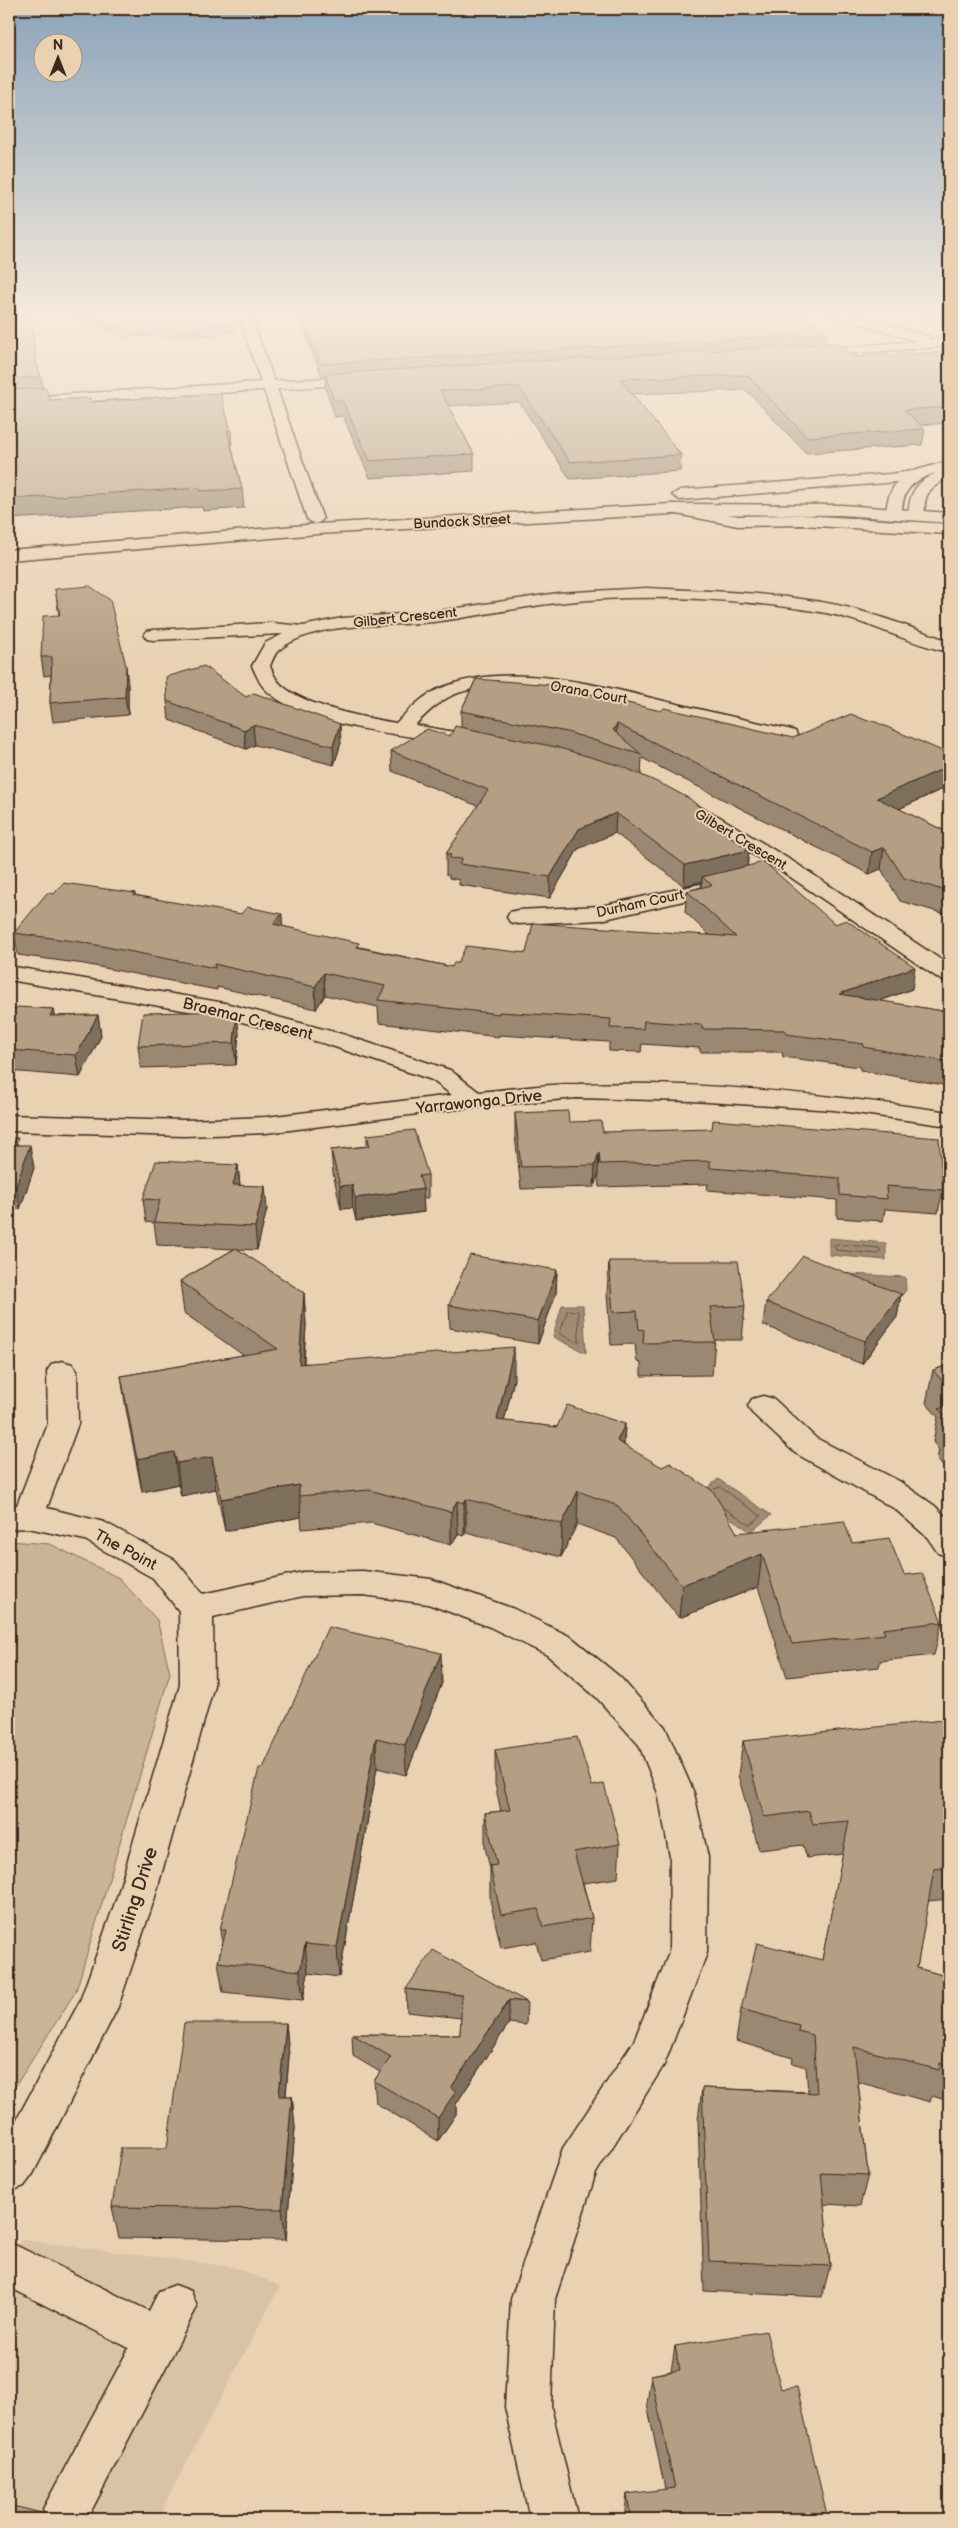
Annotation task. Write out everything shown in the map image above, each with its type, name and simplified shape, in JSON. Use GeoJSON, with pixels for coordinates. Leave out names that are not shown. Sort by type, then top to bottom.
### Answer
{"type":"FeatureCollection","features":[{"type":"Feature","properties":{"kind":"street"},"geometry":{"type":"LineString","coordinates":[[284,431],[315,519]]}},
{"type":"Feature","properties":{"kind":"street"},"geometry":{"type":"LineString","coordinates":[[676,502],[914,475],[949,465]]}},
{"type":"Feature","properties":{"kind":"street"},"geometry":{"type":"LineString","coordinates":[[916,509],[923,486],[949,472]]}},
{"type":"Feature","properties":{"kind":"street"},"geometry":{"type":"LineString","coordinates":[[894,507],[903,482],[914,475]]}},
{"type":"Feature","properties":{"kind":"street"},"geometry":{"type":"LineString","coordinates":[[676,502],[738,521],[801,520],[949,529]]}},
{"type":"Feature","properties":{"kind":"street","name":"Bundock Street"},"geometry":{"type":"LineString","coordinates":[[9,555],[676,502]]}},
{"type":"Feature","properties":{"kind":"street","name":"Bundock Street"},"geometry":{"type":"LineString","coordinates":[[9,542],[315,519],[676,502],[778,508],[894,507],[916,509]]}},
{"type":"Feature","properties":{"kind":"street"},"geometry":{"type":"LineString","coordinates":[[916,509],[949,505]]}},
{"type":"Feature","properties":{"kind":"street"},"geometry":{"type":"LineString","coordinates":[[916,509],[949,518]]}},
{"type":"Feature","properties":{"kind":"street","name":"Gilbert Crescent"},"geometry":{"type":"LineString","coordinates":[[479,742],[333,716],[299,702],[271,685],[261,666],[271,647],[303,631],[342,623],[432,616],[558,598],[646,594],[735,597],[822,607],[868,619],[949,647]]}},
{"type":"Feature","properties":{"kind":"street","name":"Gilbert Crescent"},"geometry":{"type":"LineString","coordinates":[[153,635],[270,628],[303,631]]}},
{"type":"Feature","properties":{"kind":"street","name":"Orana Court"},"geometry":{"type":"LineString","coordinates":[[401,728],[432,700],[462,687],[501,683],[540,683],[577,687],[788,735]]}},
{"type":"Feature","properties":{"kind":"street","name":"Gilbert Crescent"},"geometry":{"type":"LineString","coordinates":[[654,791],[711,820],[940,961],[949,975]]}},
{"type":"Feature","properties":{"kind":"street","name":"Durham Court"},"geometry":{"type":"LineString","coordinates":[[518,917],[601,913],[790,868]]}},
{"type":"Feature","properties":{"kind":"street","name":"Braemar Crescent"},"geometry":{"type":"LineString","coordinates":[[9,973],[48,978],[243,1014],[334,1039],[441,1075],[474,1100]]}},
{"type":"Feature","properties":{"kind":"street","name":"Yarrawonga Drive"},"geometry":{"type":"LineString","coordinates":[[9,1123],[184,1128],[266,1125],[474,1100],[576,1091],[692,1094],[834,1103],[949,1119]]}},
{"type":"Feature","properties":{"kind":"street"},"geometry":{"type":"LineString","coordinates":[[18,1517],[64,1424],[62,1371]]}},
{"type":"Feature","properties":{"kind":"street"},"geometry":{"type":"LineString","coordinates":[[763,1406],[810,1448],[865,1475],[908,1502],[944,1534],[949,1544]]}},
{"type":"Feature","properties":{"kind":"street","name":"The Point"},"geometry":{"type":"LineString","coordinates":[[18,1517],[93,1530],[109,1538],[164,1569],[196,1608]]}},
{"type":"Feature","properties":{"kind":"street"},"geometry":{"type":"LineString","coordinates":[[196,1608],[303,1584],[363,1583],[431,1592],[502,1618],[559,1646],[608,1687],[653,1738],[676,1794],[689,1857],[688,1953],[650,2052],[578,2163],[533,2299],[528,2407],[554,2519]]}},
{"type":"Feature","properties":{"kind":"street","name":"Stirling Drive"},"geometry":{"type":"LineString","coordinates":[[9,2171],[18,2159],[98,2007],[136,1897],[198,1685],[196,1608]]}},
{"type":"Feature","properties":{"kind":"street"},"geometry":{"type":"LineString","coordinates":[[9,2264],[167,2323],[67,2509]]}},
{"type":"Feature","properties":{"kind":"shaded area"},"geometry":{"type":"Polygon","coordinates":[[[9,1541],[50,1544],[119,1578],[157,1620],[170,1673],[76,1991],[9,2096],[9,1541]]]}},
{"type":"Feature","properties":{"kind":"shaded area"},"geometry":{"type":"Polygon","coordinates":[[[22,2240],[234,2267],[280,2286],[167,2500],[160,2519],[9,2519],[9,2260],[22,2240]]]}},
{"type":"Feature","properties":{"kind":"water"},"geometry":{"type":"Polygon","coordinates":[[[829,1238],[886,1243],[886,1260],[829,1255],[829,1238]]]}},
{"type":"Feature","properties":{"kind":"water"},"geometry":{"type":"Polygon","coordinates":[[[831,1273],[905,1277],[906,1290],[896,1303],[831,1273]]]}},
{"type":"Feature","properties":{"kind":"water"},"geometry":{"type":"Polygon","coordinates":[[[562,1305],[583,1305],[586,1353],[553,1337],[562,1305]]]}},
{"type":"Feature","properties":{"kind":"water"},"geometry":{"type":"Polygon","coordinates":[[[718,1479],[771,1515],[751,1532],[698,1496],[718,1479]]]}},
{"type":"Feature","properties":{"kind":"building"},"geometry":{"type":"Polygon","coordinates":[[[9,431],[227,431],[242,489],[201,491],[200,488],[9,499],[9,431]]]}},
{"type":"Feature","properties":{"kind":"building"},"geometry":{"type":"Polygon","coordinates":[[[356,431],[462,431],[474,454],[370,461],[356,431]]]}},
{"type":"Feature","properties":{"kind":"building"},"geometry":{"type":"Polygon","coordinates":[[[549,431],[662,431],[681,455],[570,462],[549,431]]]}},
{"type":"Feature","properties":{"kind":"building"},"geometry":{"type":"Polygon","coordinates":[[[801,431],[896,431],[807,437],[801,431]]]}},
{"type":"Feature","properties":{"kind":"building"},"geometry":{"type":"Polygon","coordinates":[[[90,586],[110,600],[126,666],[125,697],[50,703],[52,657],[41,657],[43,616],[60,615],[55,589],[90,586]]]}},
{"type":"Feature","properties":{"kind":"building"},"geometry":{"type":"Polygon","coordinates":[[[204,666],[246,697],[254,693],[340,724],[333,746],[253,725],[244,730],[167,701],[166,677],[204,666]]]}},
{"type":"Feature","properties":{"kind":"building"},"geometry":{"type":"Polygon","coordinates":[[[476,679],[553,685],[661,711],[664,708],[793,738],[851,714],[868,721],[871,720],[949,754],[949,766],[877,798],[949,833],[949,892],[904,878],[884,847],[872,852],[617,724],[613,730],[642,755],[567,732],[461,711],[476,679]]]}},
{"type":"Feature","properties":{"kind":"building"},"geometry":{"type":"Polygon","coordinates":[[[455,726],[556,747],[621,766],[690,799],[703,810],[701,814],[749,850],[685,865],[616,813],[579,829],[550,877],[459,864],[462,859],[449,858],[451,855],[446,854],[488,790],[391,751],[427,729],[450,736],[455,726]]]}},
{"type":"Feature","properties":{"kind":"building"},"geometry":{"type":"Polygon","coordinates":[[[764,862],[835,924],[846,920],[915,967],[839,994],[949,1012],[949,1062],[863,1047],[864,1044],[786,1034],[785,1030],[702,1029],[702,1025],[644,1021],[643,1029],[610,1028],[611,1019],[499,1012],[499,1014],[378,1000],[385,986],[324,973],[315,987],[214,964],[215,968],[81,942],[14,933],[47,893],[54,894],[63,883],[135,893],[133,895],[241,914],[247,907],[282,914],[273,924],[359,943],[357,947],[452,967],[454,963],[458,963],[466,946],[526,953],[533,923],[736,937],[687,891],[712,885],[702,877],[764,862]]]}},
{"type":"Feature","properties":{"kind":"building"},"geometry":{"type":"Polygon","coordinates":[[[17,1007],[53,1009],[50,1016],[98,1015],[76,1055],[9,1050],[9,1009],[17,1007]]]}},
{"type":"Feature","properties":{"kind":"building"},"geometry":{"type":"Polygon","coordinates":[[[237,1011],[234,1043],[138,1046],[143,1013],[237,1011]]]}},
{"type":"Feature","properties":{"kind":"building"},"geometry":{"type":"Polygon","coordinates":[[[568,1111],[569,1122],[601,1121],[603,1132],[712,1129],[713,1120],[939,1138],[943,1190],[886,1186],[887,1199],[840,1195],[840,1178],[710,1168],[710,1161],[600,1164],[599,1152],[595,1165],[521,1167],[515,1113],[568,1111]]]}},
{"type":"Feature","properties":{"kind":"building"},"geometry":{"type":"Polygon","coordinates":[[[414,1130],[428,1175],[419,1176],[423,1189],[355,1198],[352,1185],[340,1186],[331,1150],[370,1146],[367,1135],[414,1130]]]}},
{"type":"Feature","properties":{"kind":"building"},"geometry":{"type":"Polygon","coordinates":[[[9,1138],[18,1138],[16,1145],[30,1145],[16,1186],[9,1186],[9,1138]]]}},
{"type":"Feature","properties":{"kind":"building"},"geometry":{"type":"Polygon","coordinates":[[[156,1161],[238,1165],[233,1185],[265,1186],[255,1227],[154,1222],[160,1200],[143,1199],[156,1161]]]}},
{"type":"Feature","properties":{"kind":"building"},"geometry":{"type":"Polygon","coordinates":[[[236,1248],[304,1293],[299,1364],[514,1347],[497,1420],[557,1427],[567,1405],[625,1424],[617,1441],[662,1467],[670,1463],[713,1491],[737,1533],[844,1521],[852,1543],[889,1538],[904,1575],[922,1573],[942,1622],[883,1629],[885,1634],[792,1644],[762,1554],[682,1585],[618,1506],[578,1491],[562,1524],[466,1499],[464,1503],[457,1501],[451,1512],[369,1490],[299,1496],[299,1485],[221,1499],[212,1457],[177,1463],[174,1452],[137,1459],[121,1376],[278,1349],[180,1281],[236,1248]]]}},
{"type":"Feature","properties":{"kind":"building"},"geometry":{"type":"Polygon","coordinates":[[[470,1255],[557,1270],[538,1321],[449,1305],[470,1255]]]}},
{"type":"Feature","properties":{"kind":"building"},"geometry":{"type":"Polygon","coordinates":[[[803,1256],[901,1294],[865,1341],[766,1302],[803,1256]]]}},
{"type":"Feature","properties":{"kind":"building"},"geometry":{"type":"Polygon","coordinates":[[[609,1261],[738,1261],[745,1306],[710,1307],[715,1342],[643,1343],[644,1330],[639,1329],[637,1311],[613,1312],[609,1261]]]}},
{"type":"Feature","properties":{"kind":"building"},"geometry":{"type":"Polygon","coordinates":[[[949,1365],[949,1389],[933,1370],[949,1365]]]}},
{"type":"Feature","properties":{"kind":"building"},"geometry":{"type":"Polygon","coordinates":[[[949,1405],[949,1420],[939,1409],[949,1405]]]}},
{"type":"Feature","properties":{"kind":"building"},"geometry":{"type":"Polygon","coordinates":[[[949,1424],[949,1432],[944,1426],[949,1424]]]}},
{"type":"Feature","properties":{"kind":"building"},"geometry":{"type":"Polygon","coordinates":[[[328,1627],[441,1653],[405,1745],[376,1738],[337,1947],[305,1944],[300,1971],[218,1962],[226,1930],[220,1930],[259,1768],[263,1768],[328,1627]]]}},
{"type":"Feature","properties":{"kind":"building"},"geometry":{"type":"Polygon","coordinates":[[[943,1720],[949,1737],[949,1867],[934,1869],[917,1968],[949,1977],[949,2066],[940,2063],[939,2070],[854,2047],[868,2175],[821,2173],[830,2266],[709,2261],[702,2088],[817,2093],[813,2035],[798,2031],[799,2025],[741,2009],[757,1943],[822,1960],[849,1821],[813,1824],[809,1811],[764,1817],[743,1741],[943,1720]]]}},
{"type":"Feature","properties":{"kind":"building"},"geometry":{"type":"Polygon","coordinates":[[[577,1737],[592,1786],[604,1784],[620,1844],[574,1852],[592,1918],[543,1927],[538,1909],[501,1915],[490,1866],[497,1865],[485,1813],[510,1810],[495,1750],[577,1737]]]}},
{"type":"Feature","properties":{"kind":"building"},"geometry":{"type":"Polygon","coordinates":[[[433,1950],[527,2002],[509,2000],[451,2088],[456,2091],[438,2118],[374,2081],[391,2057],[352,2034],[460,2035],[462,1995],[406,1989],[433,1950]]]}},
{"type":"Feature","properties":{"kind":"building"},"geometry":{"type":"Polygon","coordinates":[[[184,2023],[286,2023],[279,2096],[292,2096],[282,2209],[112,2207],[121,2148],[167,2148],[184,2023]]]}},
{"type":"Feature","properties":{"kind":"building"},"geometry":{"type":"Polygon","coordinates":[[[766,2331],[781,2389],[797,2387],[828,2519],[631,2519],[627,2494],[675,2488],[651,2375],[680,2370],[675,2346],[766,2331]]]}},
{"type":"Feature","properties":{"kind":"building"},"geometry":{"type":"Polygon","coordinates":[[[9,2505],[66,2519],[9,2519],[9,2505]]]}}]}
